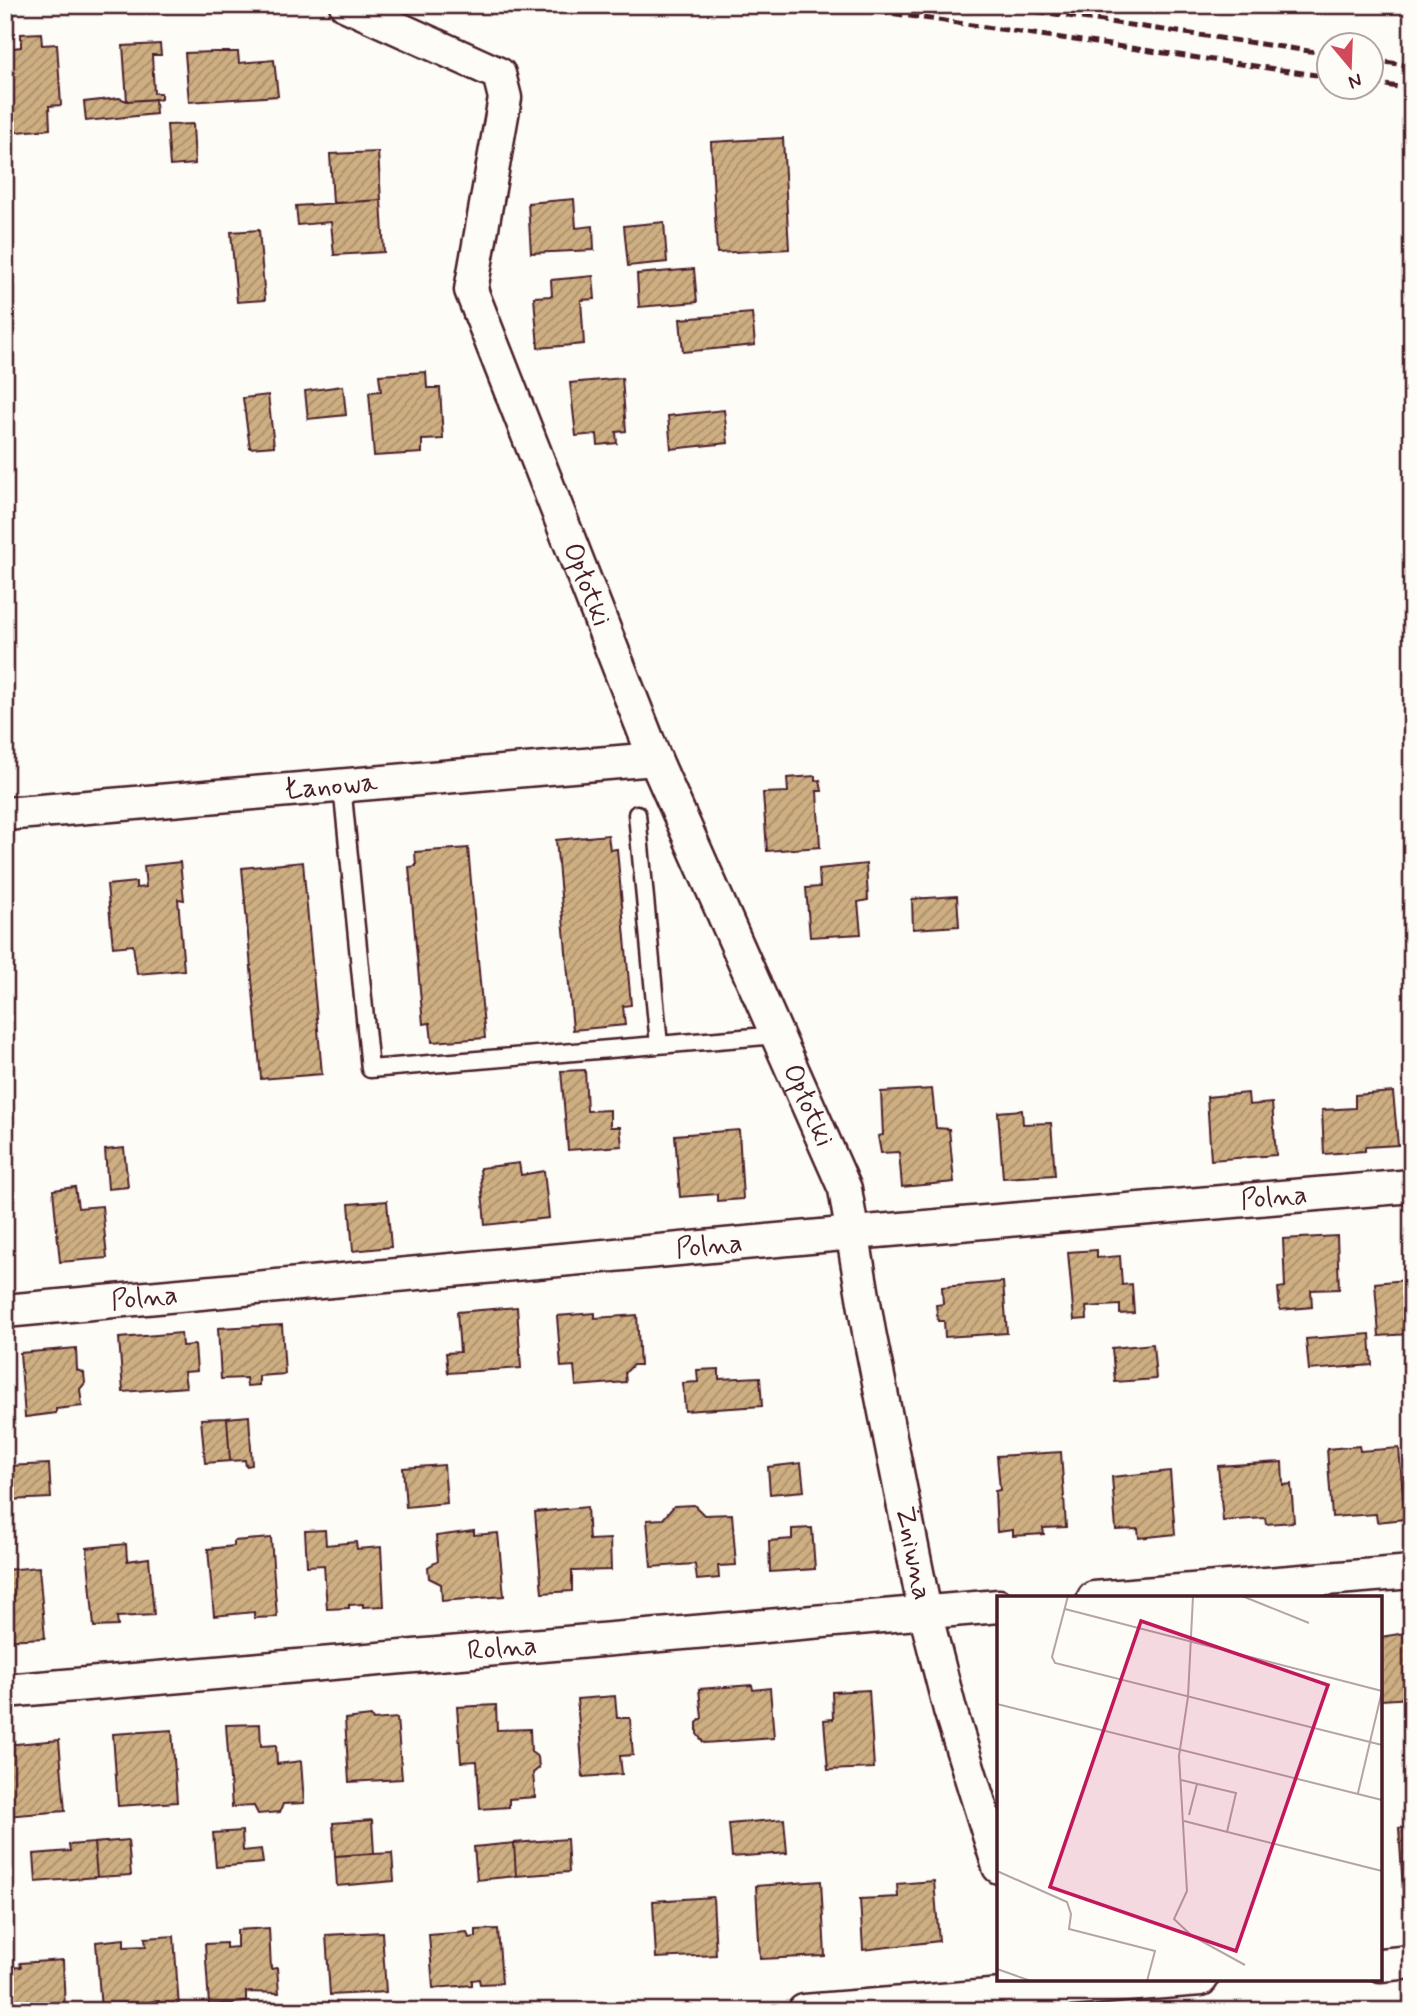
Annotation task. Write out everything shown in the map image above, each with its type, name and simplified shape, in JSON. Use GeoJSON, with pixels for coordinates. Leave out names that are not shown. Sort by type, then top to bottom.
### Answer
{"type":"FeatureCollection","features":[{"type":"Feature","properties":{"kind":"street","name":"Opłotki"},"geometry":{"type":"LineString","coordinates":[[346,5],[499,74],[505,98],[471,290],[655,759],[845,1189],[854,1233]]}},
{"type":"Feature","properties":{"kind":"street","name":"Łanowa"},"geometry":{"type":"LineString","coordinates":[[5,814],[655,759]]}},
{"type":"Feature","properties":{"kind":"street","name":"Polna"},"geometry":{"type":"LineString","coordinates":[[5,1311],[854,1233],[1412,1186]]}},
{"type":"Feature","properties":{"kind":"street","name":"Żniwna"},"geometry":{"type":"LineString","coordinates":[[854,1233],[869,1332],[925,1612],[950,1710],[997,1861]]}},
{"type":"Feature","properties":{"kind":"street"},"geometry":{"type":"LineString","coordinates":[[1118,1596],[1412,1572]]}},
{"type":"Feature","properties":{"kind":"street","name":"Rolna"},"geometry":{"type":"LineString","coordinates":[[5,1691],[997,1605]]}},
{"type":"Feature","properties":{"kind":"street"},"geometry":{"type":"LineString","coordinates":[[1382,1965],[1412,1962]]}},
{"type":"Feature","properties":{"kind":"street"},"geometry":{"type":"LineString","coordinates":[[804,2011],[1179,1981]]}},
{"type":"Feature","properties":{"kind":"lane"},"geometry":{"type":"LineString","coordinates":[[342,785],[370,1069],[777,1035]]}},
{"type":"Feature","properties":{"kind":"lane"},"geometry":{"type":"LineString","coordinates":[[638,814],[659,1045]]}},
{"type":"Feature","properties":{"kind":"building"},"geometry":{"type":"Polygon","coordinates":[[[41,33],[42,45],[57,44],[61,105],[49,106],[50,129],[7,133],[5,49],[21,47],[21,34],[41,33]]]}},
{"type":"Feature","properties":{"kind":"building"},"geometry":{"type":"Polygon","coordinates":[[[160,44],[161,55],[152,55],[154,93],[161,93],[161,99],[127,101],[123,46],[160,44]]]}},
{"type":"Feature","properties":{"kind":"building"},"geometry":{"type":"Polygon","coordinates":[[[238,52],[239,63],[274,60],[278,96],[189,102],[185,53],[238,52]]]}},
{"type":"Feature","properties":{"kind":"building"},"geometry":{"type":"Polygon","coordinates":[[[119,98],[127,101],[155,99],[156,114],[86,121],[84,102],[119,98]]]}},
{"type":"Feature","properties":{"kind":"building"},"geometry":{"type":"Polygon","coordinates":[[[193,124],[195,164],[170,166],[167,125],[193,124]]]}},
{"type":"Feature","properties":{"kind":"building"},"geometry":{"type":"Polygon","coordinates":[[[783,138],[789,249],[717,253],[711,142],[783,138]]]}},
{"type":"Feature","properties":{"kind":"building"},"geometry":{"type":"Polygon","coordinates":[[[378,152],[381,200],[333,203],[330,154],[378,152]]]}},
{"type":"Feature","properties":{"kind":"building"},"geometry":{"type":"Polygon","coordinates":[[[574,199],[576,228],[593,226],[594,250],[531,253],[528,203],[574,199]]]}},
{"type":"Feature","properties":{"kind":"building"},"geometry":{"type":"Polygon","coordinates":[[[381,200],[384,252],[334,255],[331,222],[298,225],[296,206],[381,200]]]}},
{"type":"Feature","properties":{"kind":"building"},"geometry":{"type":"Polygon","coordinates":[[[664,222],[667,262],[628,266],[624,226],[664,222]]]}},
{"type":"Feature","properties":{"kind":"building"},"geometry":{"type":"Polygon","coordinates":[[[259,230],[265,300],[237,302],[231,232],[259,230]]]}},
{"type":"Feature","properties":{"kind":"building"},"geometry":{"type":"Polygon","coordinates":[[[694,269],[697,302],[639,307],[637,274],[694,269]]]}},
{"type":"Feature","properties":{"kind":"building"},"geometry":{"type":"Polygon","coordinates":[[[593,276],[595,299],[581,300],[584,344],[538,348],[534,297],[552,296],[551,280],[593,276]]]}},
{"type":"Feature","properties":{"kind":"building"},"geometry":{"type":"Polygon","coordinates":[[[752,313],[755,345],[683,352],[680,319],[752,313]]]}},
{"type":"Feature","properties":{"kind":"building"},"geometry":{"type":"Polygon","coordinates":[[[426,372],[427,388],[440,388],[443,439],[422,440],[422,453],[374,456],[369,392],[381,391],[379,375],[426,372]]]}},
{"type":"Feature","properties":{"kind":"building"},"geometry":{"type":"Polygon","coordinates":[[[622,378],[626,431],[616,432],[617,443],[598,445],[597,434],[576,436],[570,383],[622,378]]]}},
{"type":"Feature","properties":{"kind":"building"},"geometry":{"type":"Polygon","coordinates":[[[343,386],[346,415],[308,419],[305,391],[343,386]]]}},
{"type":"Feature","properties":{"kind":"building"},"geometry":{"type":"Polygon","coordinates":[[[268,395],[274,446],[250,448],[243,398],[268,395]]]}},
{"type":"Feature","properties":{"kind":"building"},"geometry":{"type":"Polygon","coordinates":[[[724,410],[728,443],[671,449],[668,416],[724,410]]]}},
{"type":"Feature","properties":{"kind":"building"},"geometry":{"type":"Polygon","coordinates":[[[815,776],[815,781],[820,780],[822,791],[817,791],[820,847],[767,851],[763,793],[788,792],[787,778],[815,776]]]}},
{"type":"Feature","properties":{"kind":"building"},"geometry":{"type":"Polygon","coordinates":[[[608,835],[610,850],[617,849],[631,1005],[623,1006],[625,1025],[573,1030],[556,840],[608,835]]]}},
{"type":"Feature","properties":{"kind":"building"},"geometry":{"type":"Polygon","coordinates":[[[468,848],[485,1038],[432,1042],[430,1023],[423,1024],[409,867],[416,866],[415,852],[468,848]]]}},
{"type":"Feature","properties":{"kind":"building"},"geometry":{"type":"Polygon","coordinates":[[[180,862],[184,900],[178,899],[184,970],[137,974],[133,945],[113,947],[107,885],[136,882],[136,888],[146,887],[144,866],[180,862]]]}},
{"type":"Feature","properties":{"kind":"building"},"geometry":{"type":"Polygon","coordinates":[[[303,862],[322,1074],[261,1079],[242,868],[303,862]]]}},
{"type":"Feature","properties":{"kind":"building"},"geometry":{"type":"Polygon","coordinates":[[[866,864],[868,900],[858,902],[861,934],[810,937],[806,888],[820,887],[819,869],[866,864]]]}},
{"type":"Feature","properties":{"kind":"building"},"geometry":{"type":"Polygon","coordinates":[[[957,896],[959,926],[913,929],[912,899],[957,896]]]}},
{"type":"Feature","properties":{"kind":"building"},"geometry":{"type":"Polygon","coordinates":[[[585,1070],[587,1111],[610,1110],[610,1127],[620,1127],[622,1146],[568,1150],[561,1071],[585,1070]]]}},
{"type":"Feature","properties":{"kind":"building"},"geometry":{"type":"Polygon","coordinates":[[[932,1089],[936,1128],[949,1129],[954,1182],[902,1187],[899,1152],[881,1153],[878,1136],[883,1135],[881,1092],[932,1089]]]}},
{"type":"Feature","properties":{"kind":"building"},"geometry":{"type":"Polygon","coordinates":[[[1393,1092],[1398,1145],[1324,1154],[1322,1110],[1355,1108],[1355,1095],[1393,1092]]]}},
{"type":"Feature","properties":{"kind":"building"},"geometry":{"type":"Polygon","coordinates":[[[1248,1093],[1249,1105],[1272,1103],[1276,1155],[1211,1160],[1207,1097],[1248,1093]]]}},
{"type":"Feature","properties":{"kind":"building"},"geometry":{"type":"Polygon","coordinates":[[[1022,1110],[1023,1124],[1051,1123],[1055,1175],[1003,1178],[998,1112],[1022,1110]]]}},
{"type":"Feature","properties":{"kind":"building"},"geometry":{"type":"Polygon","coordinates":[[[739,1130],[743,1199],[717,1201],[717,1194],[680,1197],[675,1135],[739,1130]]]}},
{"type":"Feature","properties":{"kind":"building"},"geometry":{"type":"Polygon","coordinates":[[[124,1148],[128,1187],[108,1189],[105,1150],[124,1148]]]}},
{"type":"Feature","properties":{"kind":"building"},"geometry":{"type":"Polygon","coordinates":[[[519,1163],[521,1175],[544,1171],[549,1218],[485,1225],[480,1168],[519,1163]]]}},
{"type":"Feature","properties":{"kind":"building"},"geometry":{"type":"Polygon","coordinates":[[[75,1187],[78,1208],[102,1206],[107,1258],[60,1262],[53,1190],[75,1187]]]}},
{"type":"Feature","properties":{"kind":"building"},"geometry":{"type":"Polygon","coordinates":[[[387,1201],[391,1247],[353,1251],[349,1204],[387,1201]]]}},
{"type":"Feature","properties":{"kind":"building"},"geometry":{"type":"Polygon","coordinates":[[[1337,1236],[1339,1289],[1311,1290],[1312,1307],[1280,1310],[1278,1288],[1285,1287],[1283,1239],[1337,1236]]]}},
{"type":"Feature","properties":{"kind":"building"},"geometry":{"type":"Polygon","coordinates":[[[1097,1250],[1097,1258],[1120,1256],[1122,1285],[1132,1284],[1134,1313],[1120,1314],[1120,1305],[1086,1307],[1087,1319],[1074,1320],[1068,1252],[1097,1250]]]}},
{"type":"Feature","properties":{"kind":"building"},"geometry":{"type":"Polygon","coordinates":[[[1405,1280],[1409,1334],[1379,1336],[1375,1283],[1405,1280]]]}},
{"type":"Feature","properties":{"kind":"building"},"geometry":{"type":"Polygon","coordinates":[[[1003,1282],[1007,1333],[945,1337],[944,1321],[938,1321],[936,1305],[943,1304],[942,1287],[1003,1282]]]}},
{"type":"Feature","properties":{"kind":"building"},"geometry":{"type":"Polygon","coordinates":[[[517,1307],[521,1368],[448,1373],[446,1353],[460,1352],[457,1312],[517,1307]]]}},
{"type":"Feature","properties":{"kind":"building"},"geometry":{"type":"Polygon","coordinates":[[[595,1313],[595,1318],[637,1315],[640,1365],[633,1365],[625,1373],[626,1382],[576,1386],[574,1366],[561,1367],[557,1316],[595,1313]]]}},
{"type":"Feature","properties":{"kind":"building"},"geometry":{"type":"Polygon","coordinates":[[[282,1325],[285,1374],[259,1376],[259,1385],[247,1386],[246,1378],[221,1379],[218,1328],[282,1325]]]}},
{"type":"Feature","properties":{"kind":"building"},"geometry":{"type":"Polygon","coordinates":[[[181,1333],[182,1346],[195,1345],[197,1371],[184,1372],[186,1387],[123,1392],[119,1338],[181,1333]]]}},
{"type":"Feature","properties":{"kind":"building"},"geometry":{"type":"Polygon","coordinates":[[[1370,1334],[1372,1365],[1309,1370],[1306,1339],[1370,1334]]]}},
{"type":"Feature","properties":{"kind":"building"},"geometry":{"type":"Polygon","coordinates":[[[1153,1344],[1156,1379],[1115,1382],[1112,1348],[1153,1344]]]}},
{"type":"Feature","properties":{"kind":"building"},"geometry":{"type":"Polygon","coordinates":[[[76,1348],[77,1370],[84,1373],[85,1383],[80,1389],[82,1406],[25,1417],[20,1353],[76,1348]]]}},
{"type":"Feature","properties":{"kind":"building"},"geometry":{"type":"Polygon","coordinates":[[[719,1369],[719,1379],[760,1377],[762,1406],[685,1411],[683,1383],[698,1382],[697,1370],[719,1369]]]}},
{"type":"Feature","properties":{"kind":"building"},"geometry":{"type":"Polygon","coordinates":[[[249,1416],[252,1465],[246,1466],[245,1460],[230,1461],[227,1418],[249,1416]]]}},
{"type":"Feature","properties":{"kind":"building"},"geometry":{"type":"Polygon","coordinates":[[[227,1418],[230,1461],[205,1463],[201,1419],[227,1418]]]}},
{"type":"Feature","properties":{"kind":"building"},"geometry":{"type":"Polygon","coordinates":[[[1359,1446],[1360,1451],[1399,1448],[1405,1519],[1377,1522],[1376,1514],[1332,1517],[1327,1449],[1359,1446]]]}},
{"type":"Feature","properties":{"kind":"building"},"geometry":{"type":"Polygon","coordinates":[[[1061,1452],[1066,1527],[1043,1528],[1044,1534],[1013,1536],[1013,1530],[997,1532],[995,1491],[1000,1490],[997,1456],[1061,1452]]]}},
{"type":"Feature","properties":{"kind":"building"},"geometry":{"type":"Polygon","coordinates":[[[1282,1462],[1283,1485],[1291,1484],[1294,1522],[1266,1524],[1265,1518],[1223,1521],[1218,1466],[1282,1462]]]}},
{"type":"Feature","properties":{"kind":"building"},"geometry":{"type":"Polygon","coordinates":[[[801,1463],[804,1491],[770,1494],[768,1467],[801,1463]]]}},
{"type":"Feature","properties":{"kind":"building"},"geometry":{"type":"Polygon","coordinates":[[[49,1464],[51,1498],[8,1500],[6,1466],[49,1464]]]}},
{"type":"Feature","properties":{"kind":"building"},"geometry":{"type":"Polygon","coordinates":[[[444,1465],[447,1503],[406,1507],[403,1468],[444,1465]]]}},
{"type":"Feature","properties":{"kind":"building"},"geometry":{"type":"Polygon","coordinates":[[[1170,1471],[1175,1534],[1139,1538],[1138,1529],[1116,1530],[1112,1477],[1170,1471]]]}},
{"type":"Feature","properties":{"kind":"building"},"geometry":{"type":"Polygon","coordinates":[[[694,1505],[704,1515],[732,1514],[736,1565],[718,1566],[719,1578],[697,1580],[695,1564],[651,1567],[647,1520],[663,1519],[674,1506],[694,1505]]]}},
{"type":"Feature","properties":{"kind":"building"},"geometry":{"type":"Polygon","coordinates":[[[587,1507],[589,1540],[610,1539],[611,1570],[572,1571],[572,1591],[542,1593],[535,1512],[587,1507]]]}},
{"type":"Feature","properties":{"kind":"building"},"geometry":{"type":"Polygon","coordinates":[[[812,1528],[815,1569],[770,1572],[769,1541],[792,1539],[792,1529],[812,1528]]]}},
{"type":"Feature","properties":{"kind":"building"},"geometry":{"type":"Polygon","coordinates":[[[325,1530],[326,1545],[356,1542],[357,1549],[381,1547],[384,1606],[363,1607],[363,1604],[327,1609],[324,1565],[307,1566],[305,1531],[325,1530]]]}},
{"type":"Feature","properties":{"kind":"building"},"geometry":{"type":"Polygon","coordinates":[[[474,1531],[474,1535],[498,1533],[504,1596],[442,1601],[441,1584],[429,1578],[428,1567],[438,1561],[436,1536],[474,1531]]]}},
{"type":"Feature","properties":{"kind":"building"},"geometry":{"type":"Polygon","coordinates":[[[271,1538],[277,1617],[254,1618],[254,1612],[214,1616],[208,1549],[234,1546],[234,1541],[271,1538]]]}},
{"type":"Feature","properties":{"kind":"building"},"geometry":{"type":"Polygon","coordinates":[[[126,1544],[127,1561],[149,1558],[154,1615],[117,1617],[118,1626],[94,1627],[87,1548],[126,1544]]]}},
{"type":"Feature","properties":{"kind":"building"},"geometry":{"type":"Polygon","coordinates":[[[39,1567],[45,1638],[5,1640],[5,1570],[39,1567]]]}},
{"type":"Feature","properties":{"kind":"building"},"geometry":{"type":"Polygon","coordinates":[[[1412,1632],[1412,1698],[1382,1700],[1382,1637],[1412,1632]]]}},
{"type":"Feature","properties":{"kind":"building"},"geometry":{"type":"Polygon","coordinates":[[[752,1685],[753,1690],[770,1688],[774,1738],[704,1743],[697,1734],[697,1723],[702,1718],[699,1689],[752,1685]]]}},
{"type":"Feature","properties":{"kind":"building"},"geometry":{"type":"Polygon","coordinates":[[[869,1690],[874,1768],[828,1770],[824,1720],[833,1719],[832,1692],[869,1690]]]}},
{"type":"Feature","properties":{"kind":"building"},"geometry":{"type":"Polygon","coordinates":[[[615,1696],[617,1718],[630,1718],[633,1755],[620,1756],[622,1774],[583,1777],[577,1699],[615,1696]]]}},
{"type":"Feature","properties":{"kind":"building"},"geometry":{"type":"Polygon","coordinates":[[[496,1705],[497,1730],[530,1729],[531,1752],[538,1757],[539,1768],[533,1773],[535,1797],[509,1799],[509,1807],[480,1809],[477,1761],[461,1762],[457,1707],[496,1705]]]}},
{"type":"Feature","properties":{"kind":"building"},"geometry":{"type":"Polygon","coordinates":[[[371,1716],[373,1720],[397,1718],[402,1779],[349,1782],[345,1719],[371,1716]]]}},
{"type":"Feature","properties":{"kind":"building"},"geometry":{"type":"Polygon","coordinates":[[[260,1724],[261,1746],[276,1745],[277,1764],[301,1761],[304,1803],[283,1804],[280,1812],[258,1814],[254,1806],[232,1807],[226,1725],[260,1724]]]}},
{"type":"Feature","properties":{"kind":"building"},"geometry":{"type":"Polygon","coordinates":[[[172,1730],[177,1802],[118,1806],[113,1734],[172,1730]]]}},
{"type":"Feature","properties":{"kind":"building"},"geometry":{"type":"Polygon","coordinates":[[[59,1740],[65,1811],[6,1816],[5,1745],[59,1740]]]}},
{"type":"Feature","properties":{"kind":"building"},"geometry":{"type":"Polygon","coordinates":[[[784,1819],[787,1853],[732,1857],[729,1824],[784,1819]]]}},
{"type":"Feature","properties":{"kind":"building"},"geometry":{"type":"Polygon","coordinates":[[[372,1820],[374,1853],[335,1856],[333,1823],[372,1820]]]}},
{"type":"Feature","properties":{"kind":"building"},"geometry":{"type":"Polygon","coordinates":[[[1412,1827],[1412,1905],[1404,1906],[1399,1828],[1412,1827]]]}},
{"type":"Feature","properties":{"kind":"building"},"geometry":{"type":"Polygon","coordinates":[[[242,1831],[243,1851],[261,1849],[263,1863],[216,1867],[213,1833],[242,1831]]]}},
{"type":"Feature","properties":{"kind":"building"},"geometry":{"type":"Polygon","coordinates":[[[567,1839],[569,1872],[516,1876],[514,1843],[567,1839]]]}},
{"type":"Feature","properties":{"kind":"building"},"geometry":{"type":"Polygon","coordinates":[[[128,1840],[131,1875],[97,1877],[94,1843],[128,1840]]]}},
{"type":"Feature","properties":{"kind":"building"},"geometry":{"type":"Polygon","coordinates":[[[94,1843],[97,1877],[36,1882],[34,1854],[70,1851],[69,1845],[94,1843]]]}},
{"type":"Feature","properties":{"kind":"building"},"geometry":{"type":"Polygon","coordinates":[[[514,1843],[516,1876],[477,1880],[474,1847],[514,1843]]]}},
{"type":"Feature","properties":{"kind":"building"},"geometry":{"type":"Polygon","coordinates":[[[392,1853],[394,1881],[337,1886],[335,1856],[392,1853]]]}},
{"type":"Feature","properties":{"kind":"building"},"geometry":{"type":"Polygon","coordinates":[[[821,1881],[825,1956],[760,1959],[756,1886],[821,1881]]]}},
{"type":"Feature","properties":{"kind":"building"},"geometry":{"type":"Polygon","coordinates":[[[934,1881],[939,1941],[863,1950],[860,1899],[898,1897],[897,1884],[934,1881]]]}},
{"type":"Feature","properties":{"kind":"building"},"geometry":{"type":"Polygon","coordinates":[[[713,1897],[716,1955],[656,1958],[653,1901],[713,1897]]]}},
{"type":"Feature","properties":{"kind":"building"},"geometry":{"type":"Polygon","coordinates":[[[269,1928],[271,1969],[277,1968],[279,1993],[246,1992],[246,2002],[209,2005],[205,1944],[226,1943],[226,1948],[237,1947],[237,1930],[269,1928]]]}},
{"type":"Feature","properties":{"kind":"building"},"geometry":{"type":"Polygon","coordinates":[[[498,1929],[502,1983],[480,1984],[479,1979],[472,1980],[472,1985],[433,1988],[429,1935],[467,1932],[469,1938],[476,1937],[476,1930],[498,1929]]]}},
{"type":"Feature","properties":{"kind":"building"},"geometry":{"type":"Polygon","coordinates":[[[382,1932],[386,1992],[330,1995],[326,1935],[382,1932]]]}},
{"type":"Feature","properties":{"kind":"building"},"geometry":{"type":"Polygon","coordinates":[[[174,1936],[179,2008],[159,2009],[159,2001],[120,2004],[120,2011],[101,2011],[96,1942],[124,1939],[124,1947],[146,1946],[145,1938],[174,1936]]]}},
{"type":"Feature","properties":{"kind":"building"},"geometry":{"type":"Polygon","coordinates":[[[63,1960],[65,2011],[5,2011],[5,1968],[21,1967],[20,1963],[63,1960]]]}},
{"type":"Feature","properties":{"kind":"railway"},"geometry":{"type":"LineString","coordinates":[[834,5],[1316,75]]}},
{"type":"Feature","properties":{"kind":"railway"},"geometry":{"type":"LineString","coordinates":[[992,5],[1316,52]]}},
{"type":"Feature","properties":{"kind":"railway"},"geometry":{"type":"LineString","coordinates":[[1386,62],[1412,66]]}},
{"type":"Feature","properties":{"kind":"railway"},"geometry":{"type":"LineString","coordinates":[[1386,85],[1412,89]]}}]}
